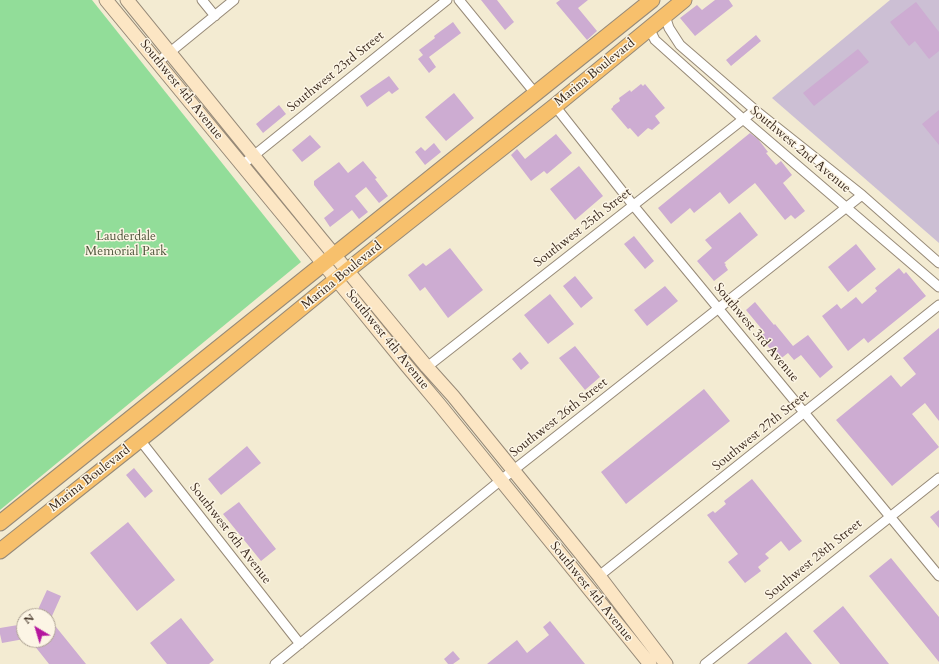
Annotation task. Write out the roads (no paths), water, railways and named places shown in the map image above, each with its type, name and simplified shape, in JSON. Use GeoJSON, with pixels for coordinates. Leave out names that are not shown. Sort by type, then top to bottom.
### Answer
{"type":"FeatureCollection","features":[{"type":"Feature","properties":{"kind":"main road","name":"Marina Boulevard"},"geometry":{"type":"LineString","coordinates":[[0,524],[652,0]]}},
{"type":"Feature","properties":{"kind":"main road"},"geometry":{"type":"LineString","coordinates":[[649,28],[653,12],[659,0]]}},
{"type":"Feature","properties":{"kind":"main road","name":"Marina Boulevard"},"geometry":{"type":"LineString","coordinates":[[0,551],[555,106],[684,0]]}},
{"type":"Feature","properties":{"kind":"main road"},"geometry":{"type":"LineString","coordinates":[[554,78],[552,92],[555,106]]}},
{"type":"Feature","properties":{"kind":"main road"},"geometry":{"type":"LineString","coordinates":[[535,93],[539,106],[537,120]]}},
{"type":"Feature","properties":{"kind":"street","name":"Southwest 4th Avenue"},"geometry":{"type":"LineString","coordinates":[[106,0],[242,165],[330,259]]}},
{"type":"Feature","properties":{"kind":"street","name":"Southwest 4th Avenue"},"geometry":{"type":"LineString","coordinates":[[126,0],[254,156],[343,275],[453,396],[599,576],[666,664]]}},
{"type":"Feature","properties":{"kind":"street"},"geometry":{"type":"LineString","coordinates":[[202,0],[215,16]]}},
{"type":"Feature","properties":{"kind":"street"},"geometry":{"type":"LineString","coordinates":[[158,62],[234,0]]}},
{"type":"Feature","properties":{"kind":"street","name":"Southwest 23rd Street"},"geometry":{"type":"LineString","coordinates":[[242,165],[447,0]]}},
{"type":"Feature","properties":{"kind":"street"},"geometry":{"type":"LineString","coordinates":[[459,0],[535,93]]}},
{"type":"Feature","properties":{"kind":"street","name":"Southwest 2nd Avenue"},"geometry":{"type":"LineString","coordinates":[[665,16],[669,28],[680,45],[755,110],[862,195],[939,263]]}},
{"type":"Feature","properties":{"kind":"street","name":"Southwest 2nd Avenue"},"geometry":{"type":"LineString","coordinates":[[649,28],[655,40],[744,119],[939,287]]}},
{"type":"Feature","properties":{"kind":"street","name":"Southwest 3rd Avenue"},"geometry":{"type":"LineString","coordinates":[[555,106],[633,205],[939,576]]}},
{"type":"Feature","properties":{"kind":"street","name":"Southwest 25th Street"},"geometry":{"type":"LineString","coordinates":[[428,367],[755,110]]}},
{"type":"Feature","properties":{"kind":"street","name":"Southwest 26th Street"},"geometry":{"type":"LineString","coordinates":[[275,664],[501,480],[862,195]]}},
{"type":"Feature","properties":{"kind":"street","name":"Southwest 4th Avenue"},"geometry":{"type":"LineString","coordinates":[[343,275],[407,366],[444,409],[650,664]]}},
{"type":"Feature","properties":{"kind":"street","name":"Southwest 27th Street"},"geometry":{"type":"LineString","coordinates":[[599,576],[939,305]]}},
{"type":"Feature","properties":{"kind":"street","name":"Southwest 6th Avenue"},"geometry":{"type":"LineString","coordinates":[[140,440],[300,644]]}},
{"type":"Feature","properties":{"kind":"street","name":"Southwest 28th Street"},"geometry":{"type":"LineString","coordinates":[[705,664],[939,478]]}},
{"type":"Feature","properties":{"kind":"park label","name":"Lauderdale Memorial Park"},"geometry":{"type":"Point","coordinates":[126,244]}}]}
